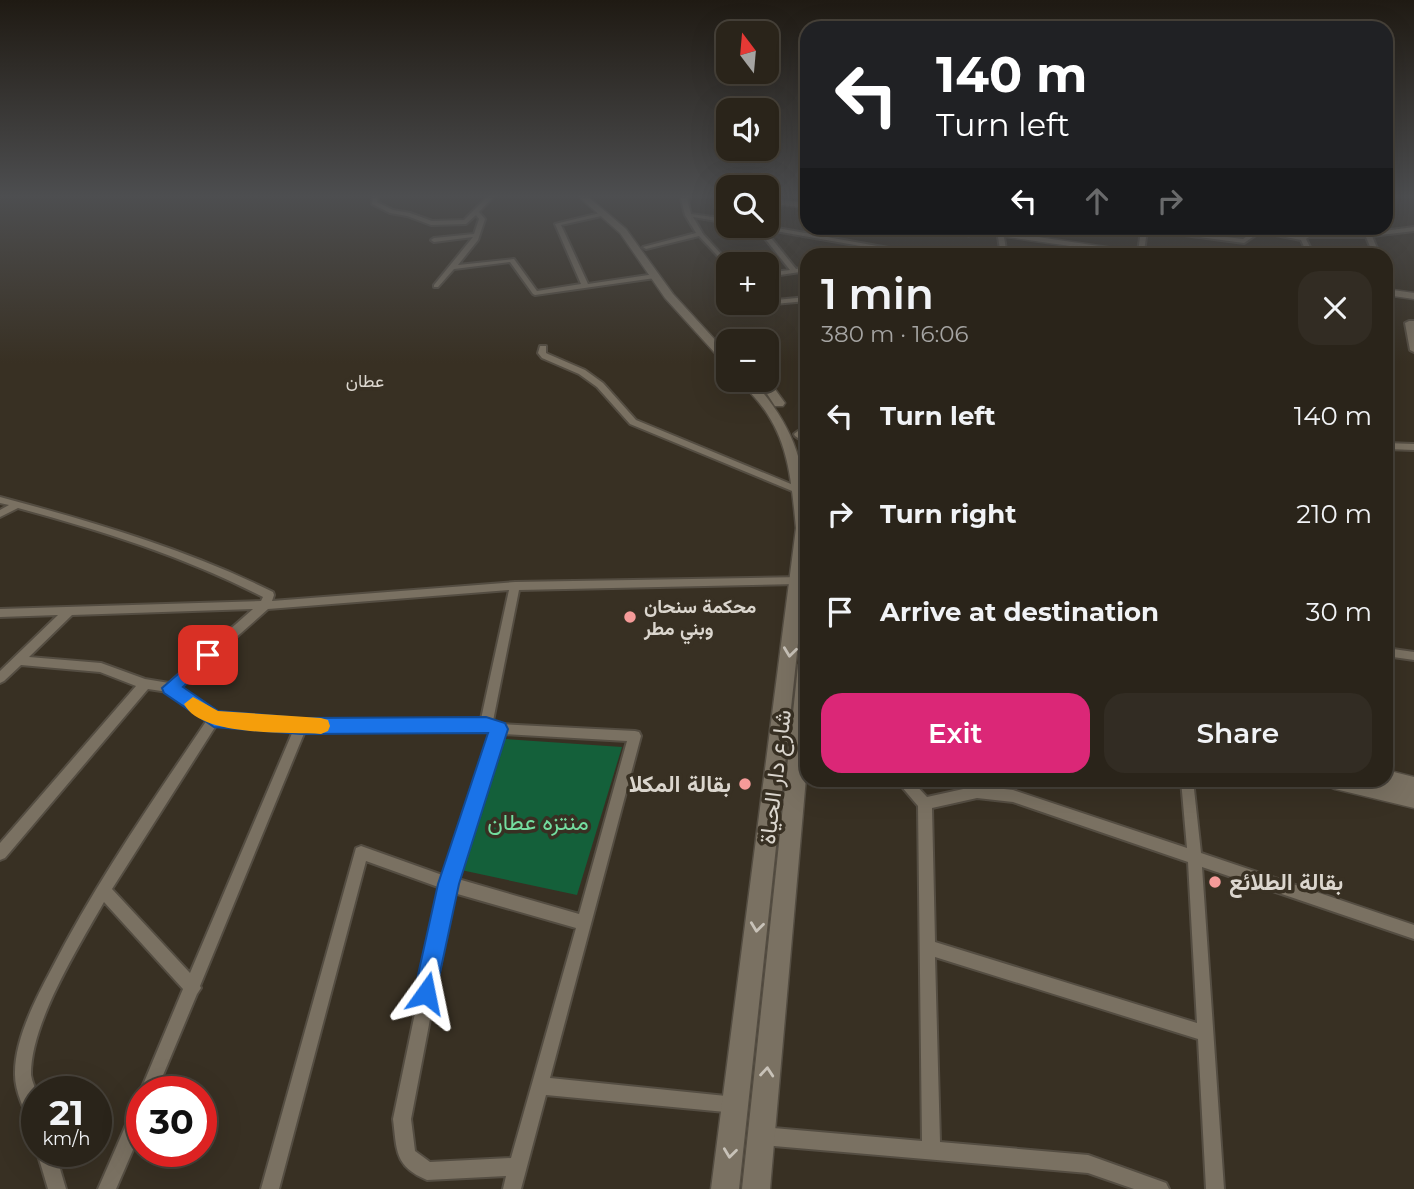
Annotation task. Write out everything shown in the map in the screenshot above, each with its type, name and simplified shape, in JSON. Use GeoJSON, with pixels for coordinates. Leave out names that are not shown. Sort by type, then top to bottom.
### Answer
{"type":"FeatureCollection","features":[{"type":"Feature","properties":{"kind":"main road"},"geometry":{"type":"LineString","coordinates":[[644,251],[655,276],[687,318],[716,348]]}},
{"type":"Feature","properties":{"kind":"main road"},"geometry":{"type":"LineString","coordinates":[[645,251],[688,305],[716,333]]}},
{"type":"Feature","properties":{"kind":"main road"},"geometry":{"type":"LineString","coordinates":[[1393,290],[1414,293]]}},
{"type":"Feature","properties":{"kind":"main road","name":"شارع دار الحياة"},"geometry":{"type":"LineString","coordinates":[[757,392],[787,435],[797,467],[800,491]]}},
{"type":"Feature","properties":{"kind":"main road"},"geometry":{"type":"LineString","coordinates":[[772,392],[800,434]]}},
{"type":"Feature","properties":{"kind":"main road","name":"شارع دار الحياة"},"geometry":{"type":"LineString","coordinates":[[756,1189],[761,1136],[772,895],[800,570]]}},
{"type":"Feature","properties":{"kind":"main road","name":"شارع دار الحياة"},"geometry":{"type":"LineString","coordinates":[[725,1189],[736,1105],[800,712]]}},
{"type":"Feature","properties":{"kind":"main road"},"geometry":{"type":"LineString","coordinates":[[1393,781],[1414,786]]}},
{"type":"Feature","properties":{"kind":"main road"},"geometry":{"type":"LineString","coordinates":[[1372,787],[1414,799]]}},
{"type":"Feature","properties":{"kind":"street"},"geometry":{"type":"LineString","coordinates":[[436,286],[464,251]]}},
{"type":"Feature","properties":{"kind":"street"},"geometry":{"type":"LineString","coordinates":[[570,251],[585,285]]}},
{"type":"Feature","properties":{"kind":"street"},"geometry":{"type":"LineString","coordinates":[[779,251],[794,270]]}},
{"type":"Feature","properties":{"kind":"street"},"geometry":{"type":"LineString","coordinates":[[453,267],[509,260],[535,293],[655,276]]}},
{"type":"Feature","properties":{"kind":"street"},"geometry":{"type":"LineString","coordinates":[[779,273],[800,269]]}},
{"type":"Feature","properties":{"kind":"street"},"geometry":{"type":"LineString","coordinates":[[779,302],[800,300]]}},
{"type":"Feature","properties":{"kind":"street"},"geometry":{"type":"LineString","coordinates":[[1414,323],[1409,323],[1414,350]]}},
{"type":"Feature","properties":{"kind":"street"},"geometry":{"type":"LineString","coordinates":[[543,348],[542,353],[545,356],[582,372],[600,384],[633,422],[800,491]]}},
{"type":"Feature","properties":{"kind":"street"},"geometry":{"type":"LineString","coordinates":[[1393,446],[1414,447]]}},
{"type":"Feature","properties":{"kind":"street"},"geometry":{"type":"LineString","coordinates":[[0,500],[122,534],[236,577],[269,595],[265,605],[171,688]]}},
{"type":"Feature","properties":{"kind":"street"},"geometry":{"type":"LineString","coordinates":[[0,514],[18,505]]}},
{"type":"Feature","properties":{"kind":"street"},"geometry":{"type":"LineString","coordinates":[[0,613],[265,605],[515,586],[798,580]]}},
{"type":"Feature","properties":{"kind":"street"},"geometry":{"type":"LineString","coordinates":[[515,586],[492,727],[449,884],[402,1119],[407,1156],[428,1171],[518,1167]]}},
{"type":"Feature","properties":{"kind":"street"},"geometry":{"type":"LineString","coordinates":[[0,678],[70,610]]}},
{"type":"Feature","properties":{"kind":"street"},"geometry":{"type":"LineString","coordinates":[[1393,653],[1414,656]]}},
{"type":"Feature","properties":{"kind":"street"},"geometry":{"type":"LineString","coordinates":[[18,660],[101,668],[145,684],[171,688],[214,719],[301,726],[492,727],[635,736],[512,1189]]}},
{"type":"Feature","properties":{"kind":"street"},"geometry":{"type":"LineString","coordinates":[[1,848],[145,684]]}},
{"type":"Feature","properties":{"kind":"street"},"geometry":{"type":"LineString","coordinates":[[24,1076],[31,1029],[104,891],[214,719]]}},
{"type":"Feature","properties":{"kind":"street"},"geometry":{"type":"LineString","coordinates":[[155,1076],[301,726]]}},
{"type":"Feature","properties":{"kind":"street"},"geometry":{"type":"LineString","coordinates":[[909,787],[926,804],[931,1148]]}},
{"type":"Feature","properties":{"kind":"street"},"geometry":{"type":"LineString","coordinates":[[1188,787],[1195,859],[1203,1033],[1215,1189]]}},
{"type":"Feature","properties":{"kind":"street"},"geometry":{"type":"LineString","coordinates":[[926,804],[977,792],[1013,796],[1414,932]]}},
{"type":"Feature","properties":{"kind":"street"},"geometry":{"type":"LineString","coordinates":[[270,1189],[361,853],[449,884],[585,923]]}},
{"type":"Feature","properties":{"kind":"street"},"geometry":{"type":"LineString","coordinates":[[104,891],[193,988]]}},
{"type":"Feature","properties":{"kind":"street"},"geometry":{"type":"LineString","coordinates":[[927,947],[1203,1033]]}},
{"type":"Feature","properties":{"kind":"street"},"geometry":{"type":"LineString","coordinates":[[542,1086],[736,1105]]}},
{"type":"Feature","properties":{"kind":"street"},"geometry":{"type":"LineString","coordinates":[[761,1136],[931,1148],[1088,1164],[1160,1189]]}},
{"type":"Feature","properties":{"kind":"street"},"geometry":{"type":"LineString","coordinates":[[107,1189],[126,1145]]}},
{"type":"Feature","properties":{"kind":"street"},"geometry":{"type":"LineString","coordinates":[[50,1167],[57,1189]]}},
{"type":"Feature","properties":{"kind":"green space","name":"منتزه عطان"},"geometry":{"type":"Polygon","coordinates":[[[505,739],[622,747],[577,895],[461,870],[505,739]]]}},
{"type":"Feature","properties":{"kind":"slow traffic"},"geometry":{"type":"LineString","coordinates":[[193,704],[214,719],[321,726]]}},
{"type":"Feature","properties":{"kind":"place","name":"محكمة سنحان وبني مطر"},"geometry":{"type":"Point","coordinates":[630,617]}},
{"type":"Feature","properties":{"kind":"place","name":"بقالة المكلا"},"geometry":{"type":"Point","coordinates":[745,784]}},
{"type":"Feature","properties":{"kind":"place","name":"بقالة الطلائع"},"geometry":{"type":"Point","coordinates":[1215,882]}},
{"type":"Feature","properties":{"kind":"district","name":"عطان"},"geometry":{"type":"Point","coordinates":[365,381]}},
{"type":"Feature","properties":{"kind":"route"},"geometry":{"type":"LineString","coordinates":[[208,655],[171,688],[214,719],[301,726],[486,724],[499,729],[449,884],[426,993]]}}]}
